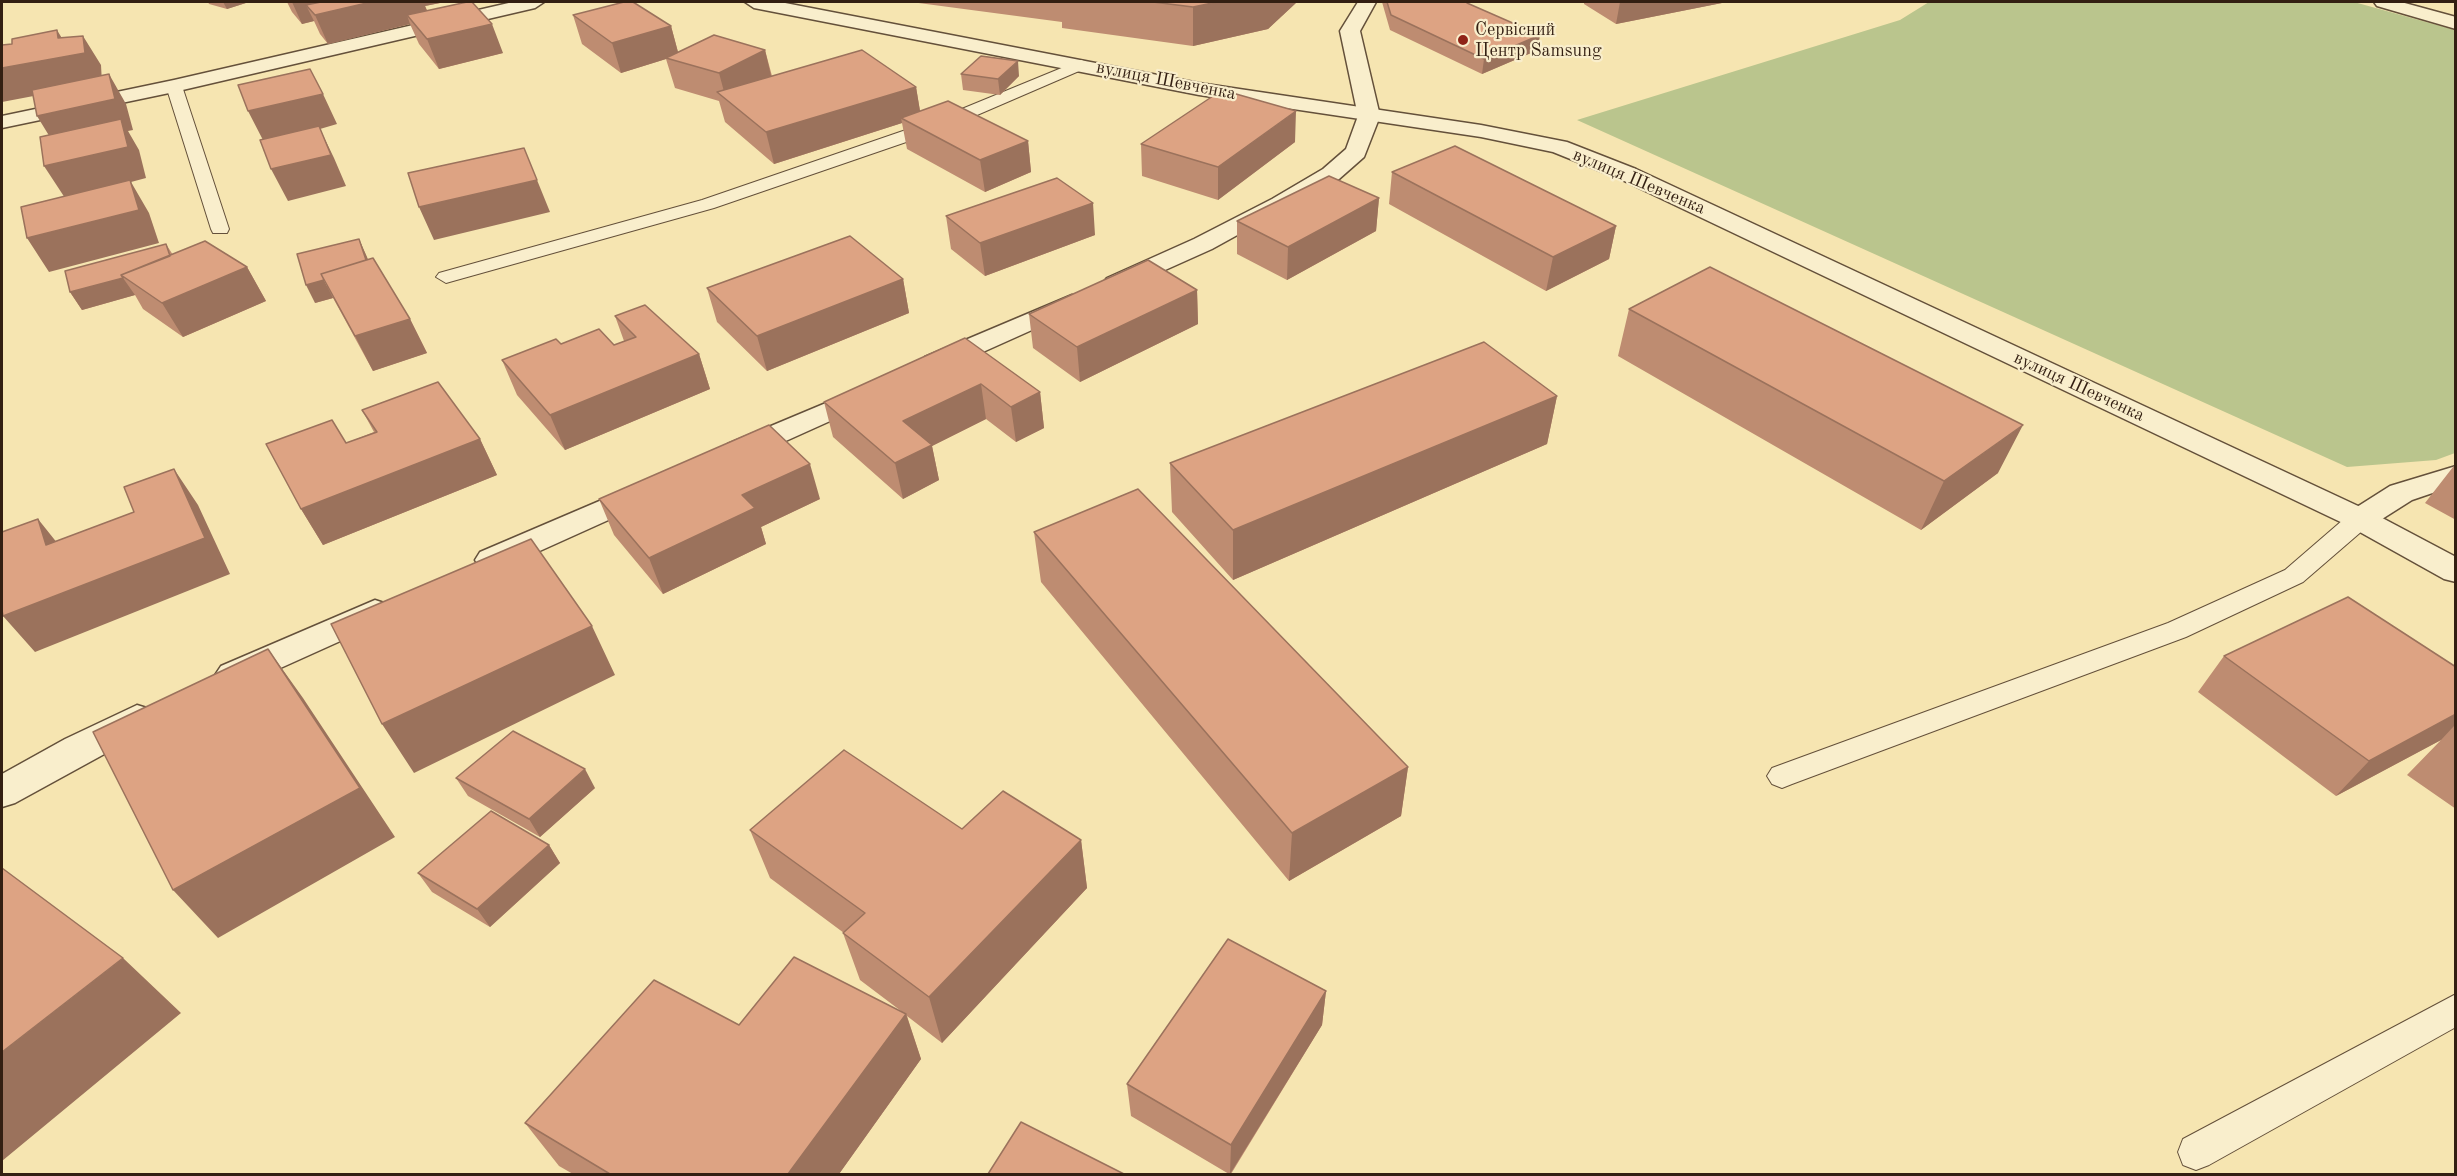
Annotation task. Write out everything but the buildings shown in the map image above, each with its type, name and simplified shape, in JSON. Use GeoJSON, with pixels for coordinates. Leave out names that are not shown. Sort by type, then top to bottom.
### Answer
{"type":"FeatureCollection","features":[{"type":"Feature","properties":{"kind":"street"},"geometry":{"type":"LineString","coordinates":[[2,122],[174,86],[535,2]]}},
{"type":"Feature","properties":{"kind":"street","name":"вулиця Шевченка"},"geometry":{"type":"LineString","coordinates":[[754,2],[1199,89],[1519,138],[1558,147],[1628,174],[2360,519],[2456,571]]}},
{"type":"Feature","properties":{"kind":"street"},"geometry":{"type":"LineString","coordinates":[[712,462],[1203,244],[1280,204],[1331,174],[1356,152],[1369,116],[1350,32],[1367,2]]}},
{"type":"Feature","properties":{"kind":"street"},"geometry":{"type":"LineString","coordinates":[[2383,2],[2456,23]]}},
{"type":"Feature","properties":{"kind":"street"},"geometry":{"type":"LineString","coordinates":[[2433,2],[2456,5]]}},
{"type":"Feature","properties":{"kind":"street"},"geometry":{"type":"LineString","coordinates":[[2360,519],[2401,493],[2456,475]]}},
{"type":"Feature","properties":{"kind":"street"},"geometry":{"type":"LineString","coordinates":[[461,574],[668,482]]}},
{"type":"Feature","properties":{"kind":"street"},"geometry":{"type":"LineString","coordinates":[[210,685],[395,603]]}},
{"type":"Feature","properties":{"kind":"street"},"geometry":{"type":"LineString","coordinates":[[2,792],[78,749],[158,710]]}},
{"type":"Feature","properties":{"kind":"lane"},"geometry":{"type":"LineString","coordinates":[[446,277],[708,204],[941,124],[1081,65]]}},
{"type":"Feature","properties":{"kind":"lane"},"geometry":{"type":"LineString","coordinates":[[174,86],[220,229]]}},
{"type":"Feature","properties":{"kind":"lane"},"geometry":{"type":"LineString","coordinates":[[1782,776],[2177,630],[2294,576],[2360,519]]}},
{"type":"Feature","properties":{"kind":"lane"},"geometry":{"type":"LineString","coordinates":[[2196,1152],[2456,1009]]}},
{"type":"Feature","properties":{"kind":"green space"},"geometry":{"type":"Polygon","coordinates":[[[1929,2],[2354,2],[2455,30],[2455,453],[2436,460],[2347,467],[1577,120],[1900,20],[1929,2]]]}},
{"type":"Feature","properties":{"kind":"place","name":"Сервісний Центр Samsung"},"geometry":{"type":"Point","coordinates":[1463,40]}}]}
